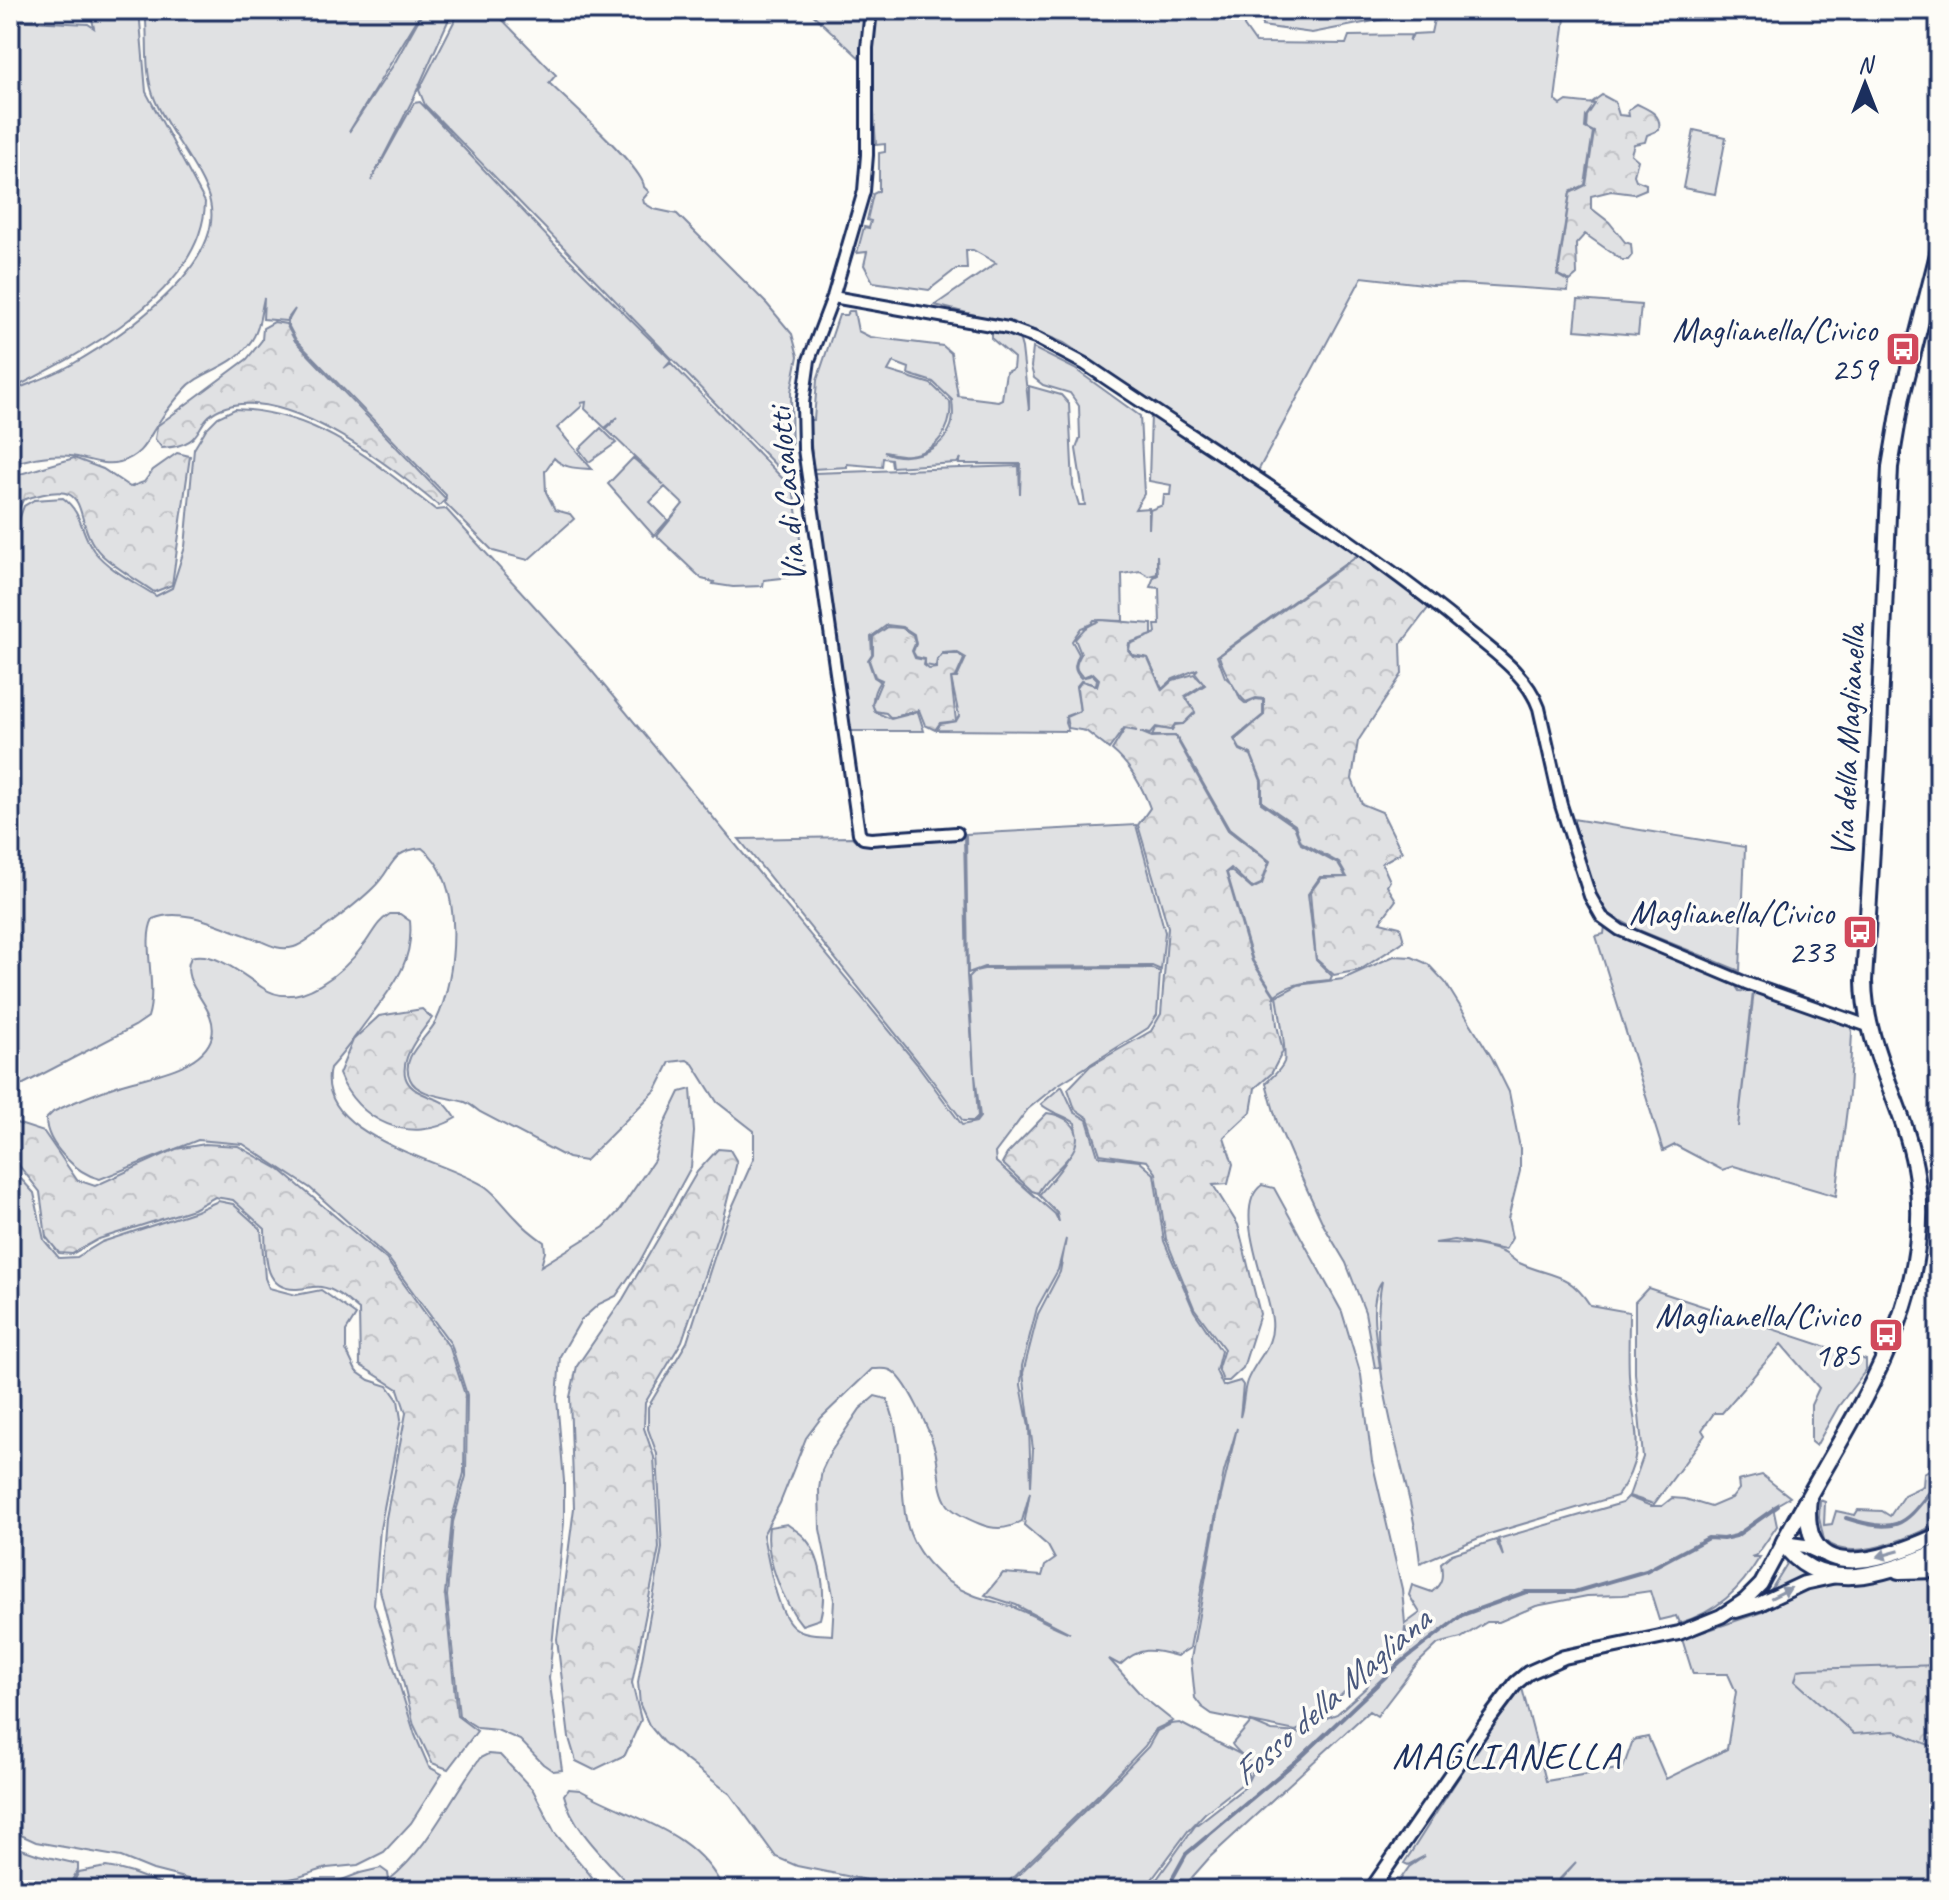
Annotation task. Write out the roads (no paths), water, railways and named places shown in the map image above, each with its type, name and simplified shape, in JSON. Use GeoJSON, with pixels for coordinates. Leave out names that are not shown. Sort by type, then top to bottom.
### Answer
{"type":"FeatureCollection","features":[{"type":"Feature","properties":{"kind":"highway"},"geometry":{"type":"LineString","coordinates":[[1899,1569],[1939,1568]]}},
{"type":"Feature","properties":{"kind":"main road","name":"Via della Maglianella"},"geometry":{"type":"LineString","coordinates":[[1783,1543],[1892,1344],[1908,1295],[1918,1238],[1918,1193],[1912,1152],[1868,1026],[1864,981],[1879,732],[1890,467],[1902,396],[1939,250]]}},
{"type":"Feature","properties":{"kind":"main road"},"geometry":{"type":"LineString","coordinates":[[1809,1493],[1807,1514],[1810,1527],[1819,1545],[1835,1560],[1851,1562],[1890,1554],[1939,1535]]}},
{"type":"Feature","properties":{"kind":"main road"},"geometry":{"type":"LineString","coordinates":[[1783,1543],[1793,1559],[1804,1566],[1836,1576],[1869,1575],[1899,1569],[1939,1551]]}},
{"type":"Feature","properties":{"kind":"street","name":"Via di Casalotti"},"geometry":{"type":"LineString","coordinates":[[871,10],[867,48],[866,179],[833,297],[819,329],[806,373],[803,437],[857,828],[861,837],[871,839],[957,833]]}},
{"type":"Feature","properties":{"kind":"street"},"geometry":{"type":"LineString","coordinates":[[833,297],[982,323],[1038,339],[1085,364],[1374,557],[1487,647],[1530,689],[1539,708],[1572,845],[1590,896],[1606,921],[1620,930],[1746,983],[1868,1026]]}},
{"type":"Feature","properties":{"kind":"street"},"geometry":{"type":"LineString","coordinates":[[1783,1543],[1805,1546],[1835,1560]]}},
{"type":"Feature","properties":{"kind":"street","name":"Via della Maglianella"},"geometry":{"type":"LineString","coordinates":[[1371,1890],[1516,1683],[1528,1673],[1564,1657],[1679,1633],[1726,1614],[1761,1584],[1783,1543]]}},
{"type":"Feature","properties":{"kind":"street"},"geometry":{"type":"LineString","coordinates":[[1726,1614],[1759,1604],[1804,1583],[1836,1576]]}},
{"type":"Feature","properties":{"kind":"waterway","name":"Fosso della Magliana"},"geometry":{"type":"LineString","coordinates":[[1846,1518],[1880,1526],[1901,1522],[1939,1481]]}},
{"type":"Feature","properties":{"kind":"waterway","name":"Fosso della Magliana"},"geometry":{"type":"LineString","coordinates":[[1166,1890],[1186,1854],[1300,1758],[1400,1663],[1462,1615],[1526,1592],[1574,1592],[1646,1571],[1708,1538],[1736,1536],[1778,1506]]}},
{"type":"Feature","properties":{"kind":"place","name":"Maglianella/Civico 259"},"geometry":{"type":"Point","coordinates":[1903,349]}},
{"type":"Feature","properties":{"kind":"place","name":"Maglianella/Civico 233"},"geometry":{"type":"Point","coordinates":[1860,932]}},
{"type":"Feature","properties":{"kind":"place","name":"Maglianella/Civico 185"},"geometry":{"type":"Point","coordinates":[1886,1335]}},
{"type":"Feature","properties":{"kind":"district","name":"MAGLIANELLA"},"geometry":{"type":"Point","coordinates":[1507,1755]}}]}
